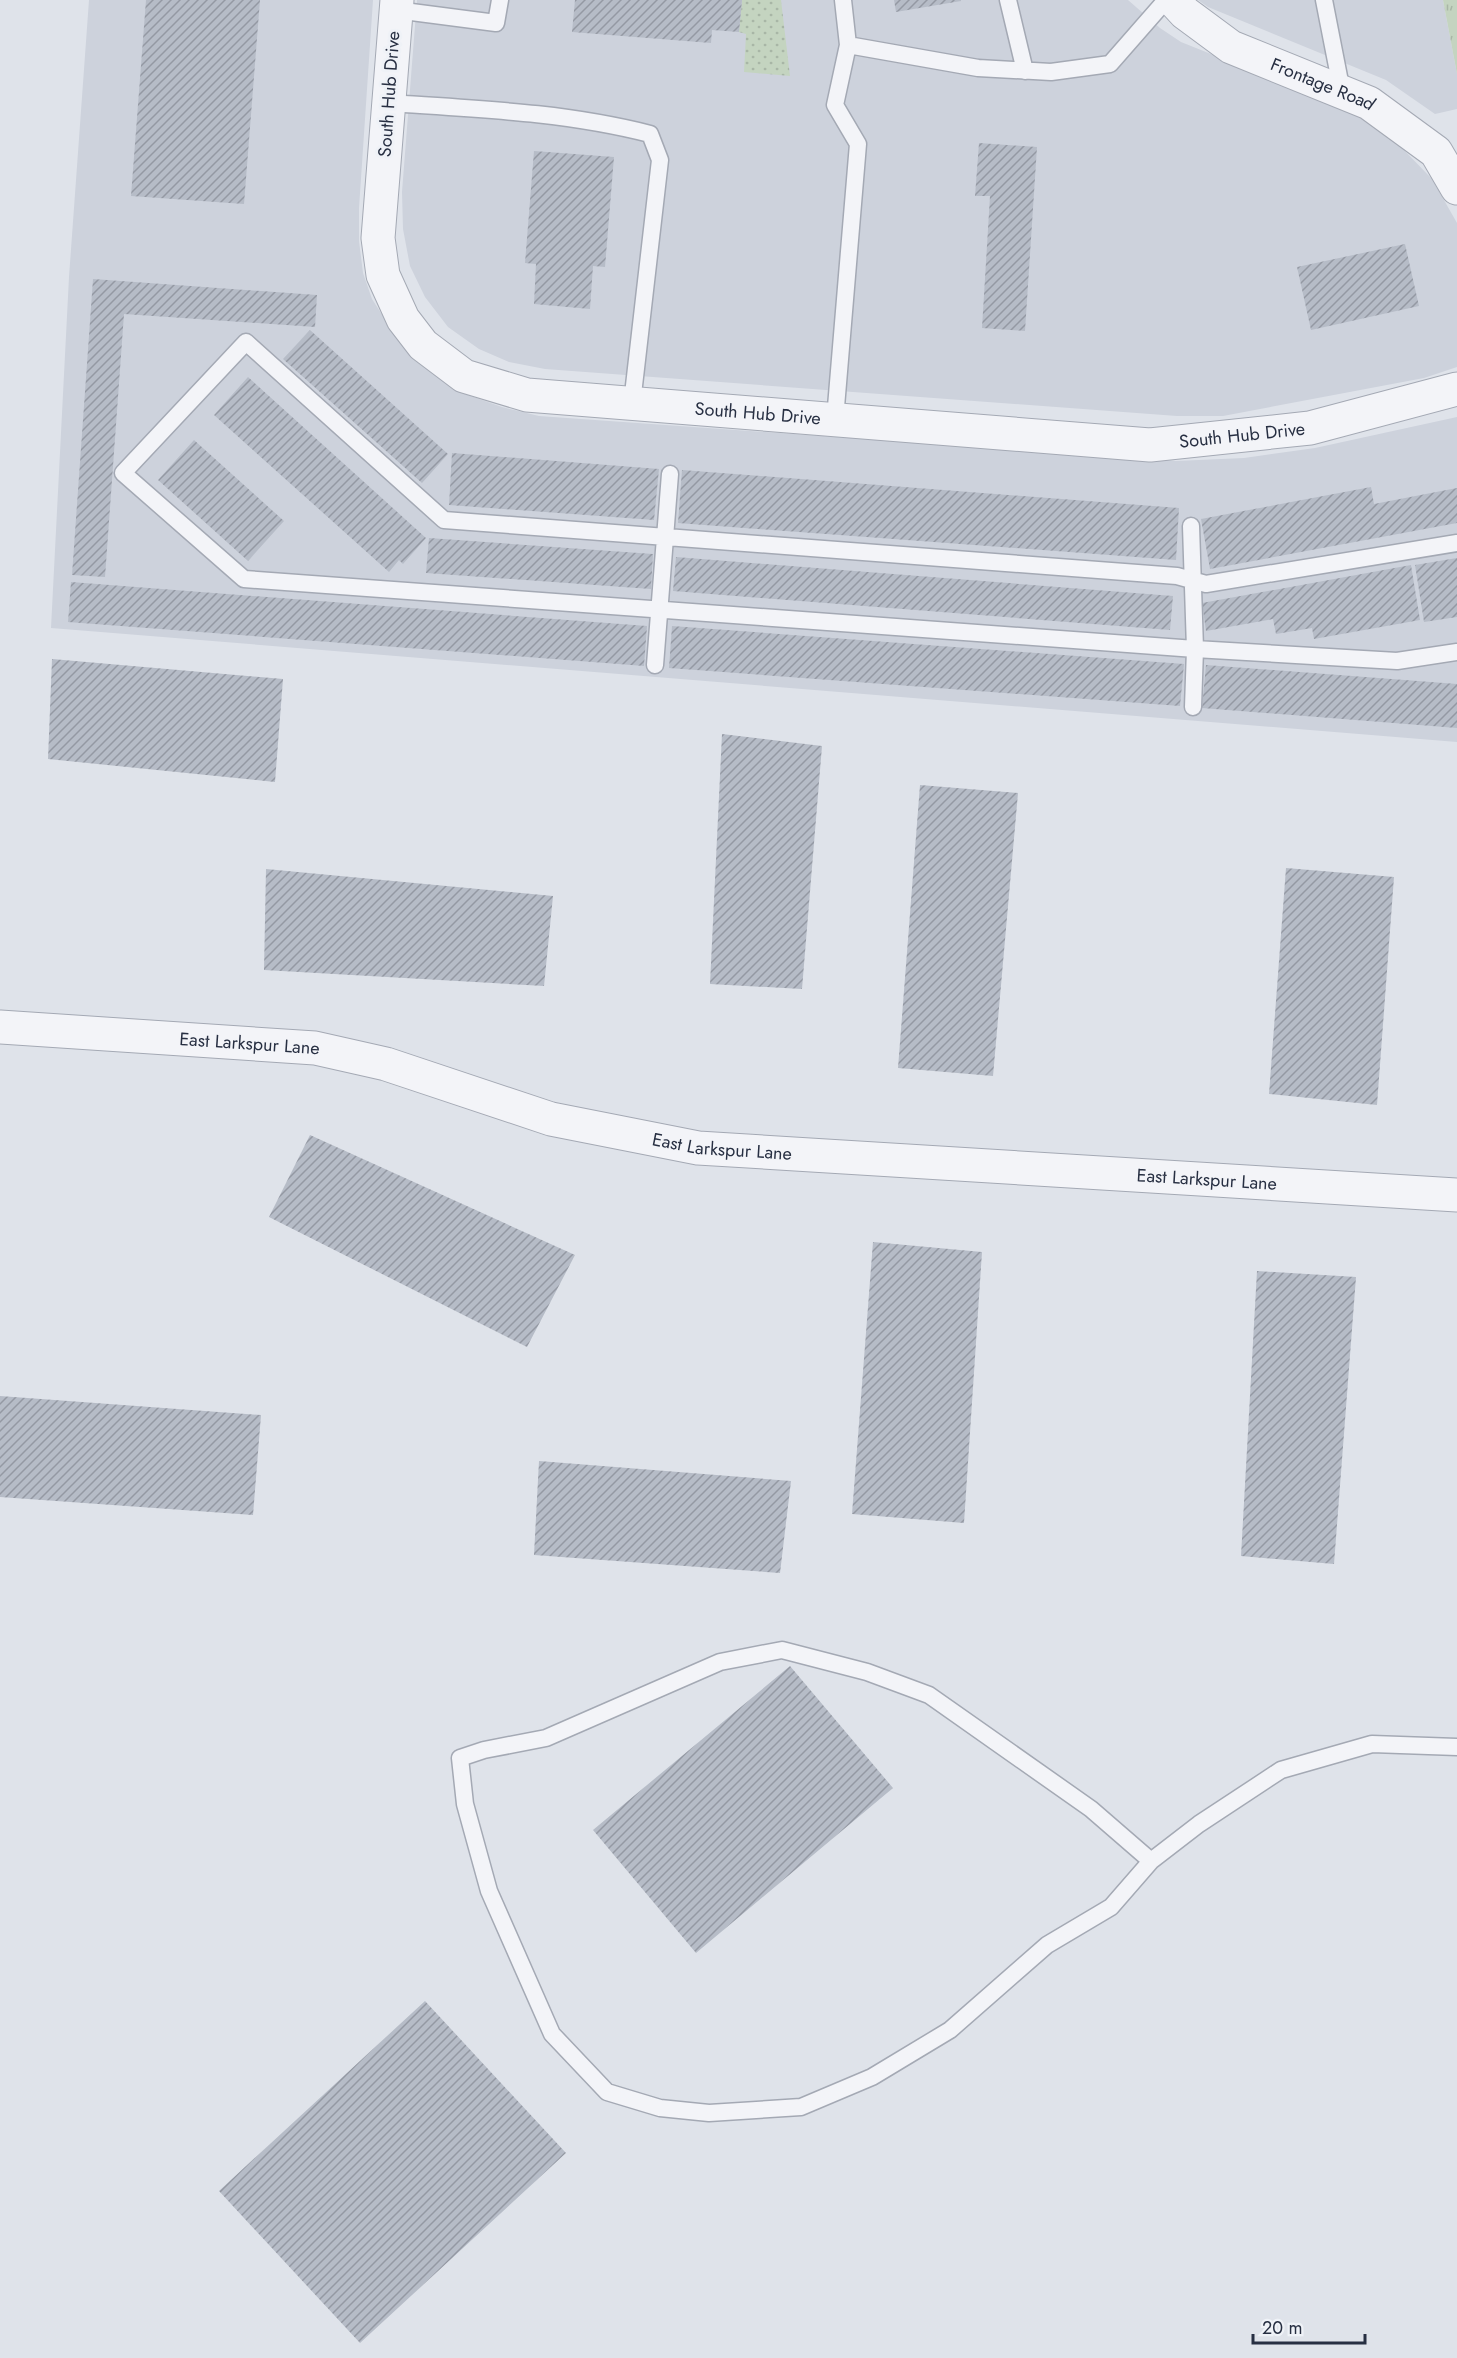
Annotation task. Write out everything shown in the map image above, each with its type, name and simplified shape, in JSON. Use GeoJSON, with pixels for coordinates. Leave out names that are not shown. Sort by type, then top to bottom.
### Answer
{"type":"FeatureCollection","features":[{"type":"Feature","properties":{"kind":"street","name":"Frontage Road"},"geometry":{"type":"LineString","coordinates":[[1173,0],[1185,13],[1231,47],[1369,104],[1436,152],[1457,188]]}},
{"type":"Feature","properties":{"kind":"street","name":"South Hub Drive"},"geometry":{"type":"LineString","coordinates":[[396,5],[378,238],[383,275],[403,319],[423,345],[464,376],[527,394],[1150,445],[1310,428],[1457,388]]}},
{"type":"Feature","properties":{"kind":"street","name":"East Larkspur Lane"},"geometry":{"type":"LineString","coordinates":[[0,1027],[315,1048],[386,1064],[551,1119],[698,1148],[1457,1195]]}},
{"type":"Feature","properties":{"kind":"lane"},"geometry":{"type":"LineString","coordinates":[[396,5],[496,23],[500,0]]}},
{"type":"Feature","properties":{"kind":"lane"},"geometry":{"type":"LineString","coordinates":[[835,419],[858,144],[835,105],[848,45],[843,0]]}},
{"type":"Feature","properties":{"kind":"lane"},"geometry":{"type":"LineString","coordinates":[[1008,0],[1025,71]]}},
{"type":"Feature","properties":{"kind":"lane"},"geometry":{"type":"LineString","coordinates":[[848,45],[978,68],[1051,72],[1110,64],[1166,0]]}},
{"type":"Feature","properties":{"kind":"lane"},"geometry":{"type":"LineString","coordinates":[[1324,0],[1342,92]]}},
{"type":"Feature","properties":{"kind":"lane"},"geometry":{"type":"LineString","coordinates":[[389,103],[546,113],[610,123],[650,134],[660,160],[632,403]]}},
{"type":"Feature","properties":{"kind":"lane"},"geometry":{"type":"LineString","coordinates":[[1457,543],[1206,584],[1176,576],[664,539],[444,520],[246,342],[123,473],[244,579],[1195,649],[1397,661],[1457,652]]}},
{"type":"Feature","properties":{"kind":"lane"},"geometry":{"type":"LineString","coordinates":[[655,665],[670,474]]}},
{"type":"Feature","properties":{"kind":"lane"},"geometry":{"type":"LineString","coordinates":[[1191,526],[1195,649],[1192,707]]}},
{"type":"Feature","properties":{"kind":"lane"},"geometry":{"type":"LineString","coordinates":[[1151,1861],[1091,1809],[929,1695],[867,1672],[782,1650],[720,1662],[546,1738],[484,1750],[460,1758],[465,1804],[489,1891],[552,2034],[607,2092],[660,2108],[709,2113],[801,2107],[872,2077],[950,2030],[1047,1945],[1112,1907],[1151,1861],[1199,1824],[1281,1770],[1372,1744],[1457,1747]]}},
{"type":"Feature","properties":{"kind":"shaded area"},"geometry":{"type":"Polygon","coordinates":[[[89,0],[373,0],[359,208],[359,241],[363,273],[372,299],[397,338],[429,371],[465,394],[502,407],[539,416],[1176,461],[1244,458],[1315,448],[1457,417],[1457,742],[51,628],[69,277],[89,0]]]}},
{"type":"Feature","properties":{"kind":"shaded area"},"geometry":{"type":"Polygon","coordinates":[[[417,0],[1128,0],[1160,28],[1181,42],[1363,115],[1402,148],[1432,179],[1457,223],[1457,367],[1424,378],[1223,416],[1177,416],[545,369],[509,362],[479,349],[448,327],[425,297],[410,266],[403,229],[402,192],[417,0]]]}},
{"type":"Feature","properties":{"kind":"shaded area"},"geometry":{"type":"Polygon","coordinates":[[[1198,0],[1443,0],[1457,74],[1457,109],[1435,114],[1386,80],[1208,7],[1198,0]]]}},
{"type":"Feature","properties":{"kind":"green space"},"geometry":{"type":"Polygon","coordinates":[[[742,0],[781,0],[790,76],[744,72],[746,34],[739,32],[742,0]]]}},
{"type":"Feature","properties":{"kind":"green space"},"geometry":{"type":"Polygon","coordinates":[[[1443,0],[1457,0],[1457,74],[1443,0]]]}},
{"type":"Feature","properties":{"kind":"building"},"geometry":{"type":"Polygon","coordinates":[[[146,0],[260,0],[244,204],[131,196],[146,0]]]}},
{"type":"Feature","properties":{"kind":"building"},"geometry":{"type":"Polygon","coordinates":[[[575,0],[742,0],[739,32],[712,30],[711,43],[572,32],[575,0]]]}},
{"type":"Feature","properties":{"kind":"building"},"geometry":{"type":"Polygon","coordinates":[[[894,0],[961,0],[961,1],[896,12],[894,0]]]}},
{"type":"Feature","properties":{"kind":"building"},"geometry":{"type":"Polygon","coordinates":[[[979,143],[1037,147],[1025,331],[982,328],[990,196],[975,196],[979,143]]]}},
{"type":"Feature","properties":{"kind":"building"},"geometry":{"type":"Polygon","coordinates":[[[534,151],[614,157],[605,267],[593,266],[590,309],[534,304],[536,264],[525,263],[534,151]]]}},
{"type":"Feature","properties":{"kind":"building"},"geometry":{"type":"Polygon","coordinates":[[[1405,244],[1419,306],[1311,330],[1297,267],[1405,244]]]}},
{"type":"Feature","properties":{"kind":"building"},"geometry":{"type":"Polygon","coordinates":[[[93,279],[317,295],[315,327],[124,314],[105,577],[72,575],[93,279]]]}},
{"type":"Feature","properties":{"kind":"building"},"geometry":{"type":"Polygon","coordinates":[[[310,330],[448,454],[422,483],[283,359],[310,330]]]}},
{"type":"Feature","properties":{"kind":"building"},"geometry":{"type":"Polygon","coordinates":[[[248,377],[426,538],[403,564],[399,560],[389,572],[214,415],[248,377]]]}},
{"type":"Feature","properties":{"kind":"building"},"geometry":{"type":"Polygon","coordinates":[[[194,440],[284,521],[248,561],[158,480],[194,440]]]}},
{"type":"Feature","properties":{"kind":"building"},"geometry":{"type":"Polygon","coordinates":[[[452,453],[659,469],[654,520],[449,505],[452,453]]]}},
{"type":"Feature","properties":{"kind":"building"},"geometry":{"type":"Polygon","coordinates":[[[682,470],[1179,508],[1176,560],[678,523],[682,470]]]}},
{"type":"Feature","properties":{"kind":"building"},"geometry":{"type":"Polygon","coordinates":[[[1371,487],[1374,504],[1457,488],[1457,523],[1210,569],[1201,519],[1371,487]]]}},
{"type":"Feature","properties":{"kind":"building"},"geometry":{"type":"Polygon","coordinates":[[[429,538],[653,554],[651,589],[426,573],[429,538]]]}},
{"type":"Feature","properties":{"kind":"building"},"geometry":{"type":"Polygon","coordinates":[[[676,557],[1173,596],[1170,630],[673,591],[676,557]]]}},
{"type":"Feature","properties":{"kind":"building"},"geometry":{"type":"Polygon","coordinates":[[[1457,558],[1457,617],[1424,622],[1415,565],[1457,558]]]}},
{"type":"Feature","properties":{"kind":"building"},"geometry":{"type":"Polygon","coordinates":[[[1411,565],[1420,620],[1314,639],[1312,628],[1276,634],[1273,619],[1206,631],[1202,603],[1411,565]]]}},
{"type":"Feature","properties":{"kind":"building"},"geometry":{"type":"Polygon","coordinates":[[[71,582],[647,626],[644,666],[68,622],[71,582]]]}},
{"type":"Feature","properties":{"kind":"building"},"geometry":{"type":"Polygon","coordinates":[[[672,626],[1184,664],[1180,706],[669,668],[672,626]]]}},
{"type":"Feature","properties":{"kind":"building"},"geometry":{"type":"Polygon","coordinates":[[[52,659],[283,679],[275,782],[48,759],[52,659]]]}},
{"type":"Feature","properties":{"kind":"building"},"geometry":{"type":"Polygon","coordinates":[[[1206,665],[1457,684],[1457,728],[1202,708],[1206,665]]]}},
{"type":"Feature","properties":{"kind":"building"},"geometry":{"type":"Polygon","coordinates":[[[722,734],[822,746],[802,989],[710,984],[722,734]]]}},
{"type":"Feature","properties":{"kind":"building"},"geometry":{"type":"Polygon","coordinates":[[[920,785],[1018,793],[993,1076],[898,1068],[920,785]]]}},
{"type":"Feature","properties":{"kind":"building"},"geometry":{"type":"Polygon","coordinates":[[[1286,868],[1394,877],[1377,1105],[1269,1094],[1286,868]]]}},
{"type":"Feature","properties":{"kind":"building"},"geometry":{"type":"Polygon","coordinates":[[[266,869],[553,896],[544,986],[264,970],[266,869]]]}},
{"type":"Feature","properties":{"kind":"building"},"geometry":{"type":"Polygon","coordinates":[[[310,1135],[575,1255],[527,1347],[269,1217],[310,1135]]]}},
{"type":"Feature","properties":{"kind":"building"},"geometry":{"type":"Polygon","coordinates":[[[873,1242],[982,1252],[964,1523],[852,1514],[873,1242]]]}},
{"type":"Feature","properties":{"kind":"building"},"geometry":{"type":"Polygon","coordinates":[[[1257,1271],[1356,1277],[1334,1564],[1241,1556],[1257,1271]]]}},
{"type":"Feature","properties":{"kind":"building"},"geometry":{"type":"Polygon","coordinates":[[[0,1396],[261,1415],[253,1515],[0,1497],[0,1396]]]}},
{"type":"Feature","properties":{"kind":"building"},"geometry":{"type":"Polygon","coordinates":[[[539,1461],[791,1481],[780,1573],[534,1555],[539,1461]]]}},
{"type":"Feature","properties":{"kind":"building"},"geometry":{"type":"Polygon","coordinates":[[[790,1666],[893,1788],[696,1953],[593,1830],[790,1666]]]}},
{"type":"Feature","properties":{"kind":"building"},"geometry":{"type":"Polygon","coordinates":[[[425,2001],[566,2153],[360,2343],[219,2191],[425,2001]]]}}]}
